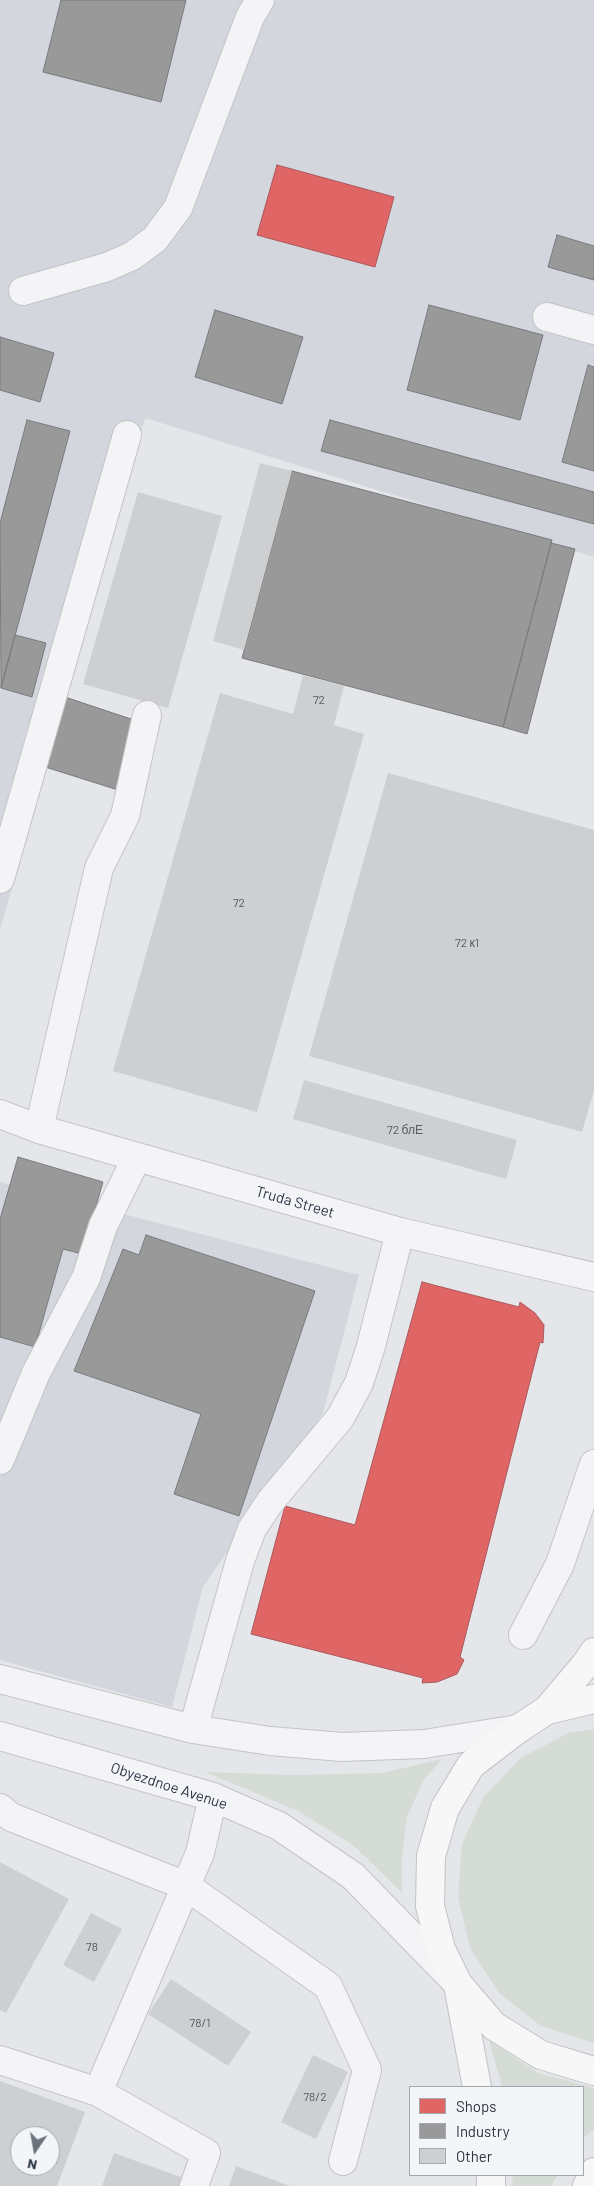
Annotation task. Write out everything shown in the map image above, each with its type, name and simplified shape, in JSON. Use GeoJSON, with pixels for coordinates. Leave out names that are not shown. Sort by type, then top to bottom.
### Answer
{"type":"FeatureCollection","features":[{"type":"Feature","properties":{"kind":"main road"},"geometry":{"type":"LineString","coordinates":[[594,1652],[546,1710],[471,1765],[445,1808],[431,1856],[430,1906],[440,1949],[458,1984],[494,2026],[540,2056],[594,2071]]}},
{"type":"Feature","properties":{"kind":"main road"},"geometry":{"type":"LineString","coordinates":[[546,1710],[594,1699]]}},
{"type":"Feature","properties":{"kind":"main road"},"geometry":{"type":"LineString","coordinates":[[458,1984],[477,2086]]}},
{"type":"Feature","properties":{"kind":"main road"},"geometry":{"type":"LineString","coordinates":[[587,2186],[594,2172]]}},
{"type":"Feature","properties":{"kind":"street"},"geometry":{"type":"LineString","coordinates":[[23,291],[107,267],[132,256],[155,239],[178,208],[250,18],[260,0]]}},
{"type":"Feature","properties":{"kind":"street"},"geometry":{"type":"LineString","coordinates":[[547,317],[594,330]]}},
{"type":"Feature","properties":{"kind":"street"},"geometry":{"type":"LineString","coordinates":[[0,879],[127,434]]}},
{"type":"Feature","properties":{"kind":"street"},"geometry":{"type":"LineString","coordinates":[[39,1129],[99,868],[125,816],[147,715]]}},
{"type":"Feature","properties":{"kind":"street","name":"Truda Street"},"geometry":{"type":"LineString","coordinates":[[0,1114],[39,1129],[400,1232],[593,1273]]}},
{"type":"Feature","properties":{"kind":"street"},"geometry":{"type":"LineString","coordinates":[[0,1460],[36,1373],[86,1278],[103,1226],[137,1156]]}},
{"type":"Feature","properties":{"kind":"street"},"geometry":{"type":"LineString","coordinates":[[193,1729],[240,1561],[252,1529],[270,1502],[340,1418],[359,1382],[371,1346],[400,1232]]}},
{"type":"Feature","properties":{"kind":"street"},"geometry":{"type":"LineString","coordinates":[[523,1635],[560,1564],[594,1464]]}},
{"type":"Feature","properties":{"kind":"street"},"geometry":{"type":"LineString","coordinates":[[0,1680],[193,1729],[270,1741],[342,1747],[424,1744],[518,1729]]}},
{"type":"Feature","properties":{"kind":"street","name":"Obyezdnoe Avenue"},"geometry":{"type":"LineString","coordinates":[[0,1736],[213,1797],[279,1826],[353,1876],[458,1984]]}},
{"type":"Feature","properties":{"kind":"street"},"geometry":{"type":"LineString","coordinates":[[98,2092],[200,1853],[213,1797]]}},
{"type":"Feature","properties":{"kind":"street"},"geometry":{"type":"LineString","coordinates":[[0,1808],[11,1816],[186,1886],[328,1986],[367,2070],[343,2161]]}},
{"type":"Feature","properties":{"kind":"street"},"geometry":{"type":"LineString","coordinates":[[0,2060],[98,2092],[206,2153],[194,2186]]}},
{"type":"Feature","properties":{"kind":"shaded area"},"geometry":{"type":"Polygon","coordinates":[[[0,0],[594,0],[594,557],[145,418],[0,930],[0,0]]]}},
{"type":"Feature","properties":{"kind":"shaded area"},"geometry":{"type":"Polygon","coordinates":[[[0,1182],[359,1275],[323,1413],[203,1587],[172,1707],[0,1660],[0,1182]]]}},
{"type":"Feature","properties":{"kind":"shaded area"},"geometry":{"type":"Polygon","coordinates":[[[594,1729],[594,2043],[541,2026],[499,1993],[470,1948],[458,1897],[462,1844],[484,1796],[521,1758],[568,1733],[594,1729]]]}},
{"type":"Feature","properties":{"kind":"shaded area"},"geometry":{"type":"Polygon","coordinates":[[[442,1759],[423,1781],[407,1817],[402,1857],[402,1893],[353,1845],[296,1810],[205,1772],[294,1775],[382,1773],[442,1759]]]}},
{"type":"Feature","properties":{"kind":"shaded area"},"geometry":{"type":"Polygon","coordinates":[[[489,2040],[538,2073],[594,2088],[594,2129],[584,2137],[584,2086],[502,2086],[489,2040]]]}},
{"type":"Feature","properties":{"kind":"shaded area"},"geometry":{"type":"Polygon","coordinates":[[[512,2176],[557,2176],[551,2186],[513,2186],[512,2176]]]}},
{"type":"Feature","properties":{"kind":"building: Shops"},"geometry":{"type":"Polygon","coordinates":[[[277,165],[394,197],[375,267],[257,235],[277,165]]]}},
{"type":"Feature","properties":{"kind":"building: Shops"},"geometry":{"type":"Polygon","coordinates":[[[422,1282],[519,1307],[520,1302],[535,1313],[544,1325],[543,1343],[540,1342],[460,1657],[464,1660],[457,1674],[437,1682],[422,1683],[423,1678],[251,1634],[285,1506],[355,1525],[422,1282]]]}},
{"type":"Feature","properties":{"kind":"building: Industry"},"geometry":{"type":"Polygon","coordinates":[[[61,0],[186,0],[161,102],[43,72],[61,0]]]}},
{"type":"Feature","properties":{"kind":"building: Industry"},"geometry":{"type":"Polygon","coordinates":[[[557,235],[594,246],[594,280],[548,267],[557,235]]]}},
{"type":"Feature","properties":{"kind":"building: Industry"},"geometry":{"type":"Polygon","coordinates":[[[429,305],[543,335],[520,420],[407,390],[429,305]]]}},
{"type":"Feature","properties":{"kind":"building: Industry"},"geometry":{"type":"Polygon","coordinates":[[[215,310],[303,337],[282,404],[195,377],[215,310]]]}},
{"type":"Feature","properties":{"kind":"building: Industry"},"geometry":{"type":"Polygon","coordinates":[[[0,337],[54,353],[40,402],[0,390],[0,337]]]}},
{"type":"Feature","properties":{"kind":"building: Industry"},"geometry":{"type":"Polygon","coordinates":[[[588,365],[594,367],[594,471],[562,462],[588,365]]]}},
{"type":"Feature","properties":{"kind":"building: Industry"},"geometry":{"type":"Polygon","coordinates":[[[27,420],[70,431],[1,688],[0,523],[27,420]]]}},
{"type":"Feature","properties":{"kind":"building: Industry"},"geometry":{"type":"Polygon","coordinates":[[[330,420],[594,492],[594,524],[321,451],[330,420]]]}},
{"type":"Feature","properties":{"kind":"building: Industry"},"geometry":{"type":"Polygon","coordinates":[[[292,471],[552,540],[503,727],[242,658],[292,471]]]}},
{"type":"Feature","properties":{"kind":"building: Industry"},"geometry":{"type":"Polygon","coordinates":[[[551,543],[575,549],[527,734],[503,727],[551,543]]]}},
{"type":"Feature","properties":{"kind":"building: Industry"},"geometry":{"type":"Polygon","coordinates":[[[15,635],[46,643],[32,697],[1,688],[15,635]]]}},
{"type":"Feature","properties":{"kind":"building: Industry"},"geometry":{"type":"Polygon","coordinates":[[[62,696],[140,722],[118,790],[39,765],[62,696]]]}},
{"type":"Feature","properties":{"kind":"building: Industry"},"geometry":{"type":"Polygon","coordinates":[[[18,1157],[103,1182],[82,1254],[63,1249],[35,1347],[0,1337],[0,1219],[18,1157]]]}},
{"type":"Feature","properties":{"kind":"building: Industry"},"geometry":{"type":"Polygon","coordinates":[[[146,1235],[315,1291],[239,1516],[174,1494],[201,1414],[74,1371],[123,1249],[139,1255],[146,1235]]]}},
{"type":"Feature","properties":{"kind":"building: Other"},"geometry":{"type":"Polygon","coordinates":[[[260,463],[292,471],[244,650],[213,641],[260,463]]]}},
{"type":"Feature","properties":{"kind":"building: Other"},"geometry":{"type":"Polygon","coordinates":[[[138,492],[222,516],[168,708],[83,684],[138,492]]]}},
{"type":"Feature","properties":{"kind":"building: Other"},"geometry":{"type":"Polygon","coordinates":[[[303,675],[344,686],[334,725],[364,734],[257,1112],[113,1071],[220,693],[293,714],[303,675]]]}},
{"type":"Feature","properties":{"kind":"building: Other"},"geometry":{"type":"Polygon","coordinates":[[[388,773],[594,830],[594,1090],[582,1132],[309,1056],[388,773]]]}},
{"type":"Feature","properties":{"kind":"building: Other"},"geometry":{"type":"Polygon","coordinates":[[[304,1080],[517,1140],[506,1179],[293,1119],[304,1080]]]}},
{"type":"Feature","properties":{"kind":"building: Other"},"geometry":{"type":"Polygon","coordinates":[[[0,1862],[69,1899],[6,2013],[0,2010],[0,1862]]]}},
{"type":"Feature","properties":{"kind":"building: Other"},"geometry":{"type":"Polygon","coordinates":[[[91,1913],[122,1929],[94,1982],[63,1965],[91,1913]]]}},
{"type":"Feature","properties":{"kind":"building: Other"},"geometry":{"type":"Polygon","coordinates":[[[171,1979],[251,2032],[228,2066],[148,2014],[171,1979]]]}},
{"type":"Feature","properties":{"kind":"building: Other"},"geometry":{"type":"Polygon","coordinates":[[[313,2055],[348,2072],[316,2139],[281,2122],[313,2055]]]}},
{"type":"Feature","properties":{"kind":"building: Other"},"geometry":{"type":"Polygon","coordinates":[[[0,2081],[85,2112],[57,2186],[0,2186],[0,2081]]]}},
{"type":"Feature","properties":{"kind":"building: Other"},"geometry":{"type":"Polygon","coordinates":[[[114,2153],[183,2178],[180,2186],[102,2186],[114,2153]]]}},
{"type":"Feature","properties":{"kind":"building: Other"},"geometry":{"type":"Polygon","coordinates":[[[236,2166],[290,2186],[229,2186],[236,2166]]]}}]}
